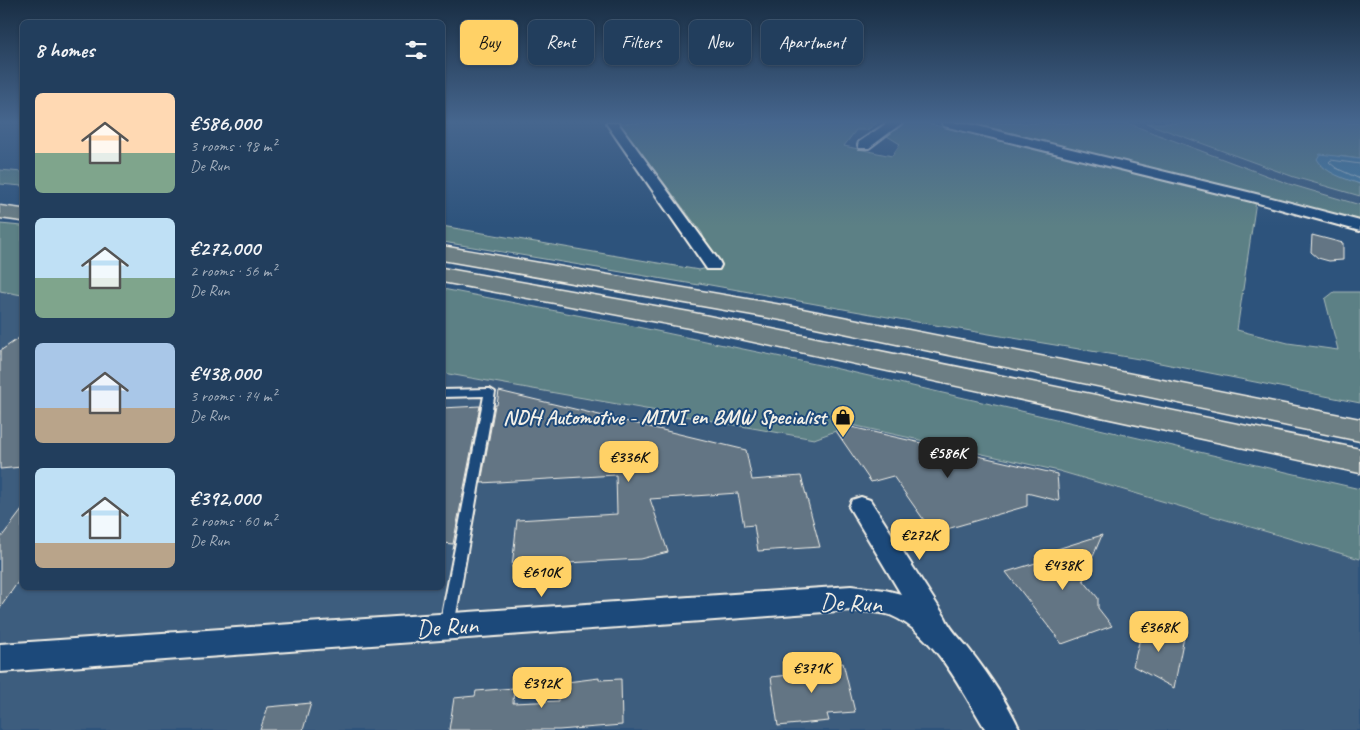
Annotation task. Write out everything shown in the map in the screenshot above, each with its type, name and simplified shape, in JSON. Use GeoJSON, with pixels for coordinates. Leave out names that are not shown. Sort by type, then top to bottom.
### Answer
{"type":"FeatureCollection","features":[{"type":"Feature","properties":{"kind":"highway"},"geometry":{"type":"LineString","coordinates":[[0,194],[20,196]]}},
{"type":"Feature","properties":{"kind":"highway"},"geometry":{"type":"LineString","coordinates":[[0,212],[20,215]]}},
{"type":"Feature","properties":{"kind":"highway"},"geometry":{"type":"LineString","coordinates":[[445,253],[703,298],[1360,430]]}},
{"type":"Feature","properties":{"kind":"highway"},"geometry":{"type":"LineString","coordinates":[[445,276],[689,320],[1360,461]]}},
{"type":"Feature","properties":{"kind":"street"},"geometry":{"type":"LineString","coordinates":[[636,157],[713,265]]}},
{"type":"Feature","properties":{"kind":"street"},"geometry":{"type":"LineString","coordinates":[[1088,157],[1256,198],[1360,226]]}},
{"type":"Feature","properties":{"kind":"street","name":"De Run"},"geometry":{"type":"LineString","coordinates":[[861,506],[943,638],[1004,730]]}},
{"type":"Feature","properties":{"kind":"street","name":"De Run"},"geometry":{"type":"LineString","coordinates":[[0,658],[851,598],[895,605],[922,619],[943,638]]}},
{"type":"Feature","properties":{"kind":"lane"},"geometry":{"type":"LineString","coordinates":[[445,394],[490,392],[446,626]]}},
{"type":"Feature","properties":{"kind":"shaded area"},"geometry":{"type":"Polygon","coordinates":[[[1217,157],[1360,157],[1360,205],[1289,184],[1217,157]]]}},
{"type":"Feature","properties":{"kind":"shaded area"},"geometry":{"type":"Polygon","coordinates":[[[0,256],[20,260],[20,590],[445,590],[445,341],[845,418],[1360,543],[1360,730],[0,730],[0,256]]]}},
{"type":"Feature","properties":{"kind":"green space"},"geometry":{"type":"Polygon","coordinates":[[[645,157],[1070,157],[1256,201],[1237,330],[1288,343],[1338,350],[1325,299],[1334,292],[1360,292],[1360,403],[1145,360],[699,283],[699,285],[445,242],[445,227],[699,270],[720,265],[707,246],[702,233],[645,157]]]}},
{"type":"Feature","properties":{"kind":"green space"},"geometry":{"type":"Polygon","coordinates":[[[1104,157],[1217,157],[1289,184],[1360,205],[1360,222],[1104,157]]]}},
{"type":"Feature","properties":{"kind":"green space"},"geometry":{"type":"Polygon","coordinates":[[[1239,157],[1337,157],[1320,165],[1333,173],[1360,184],[1360,196],[1294,177],[1239,157]]]}},
{"type":"Feature","properties":{"kind":"green space"},"geometry":{"type":"Polygon","coordinates":[[[0,170],[20,172],[20,186],[0,184],[0,170]]]}},
{"type":"Feature","properties":{"kind":"green space"},"geometry":{"type":"Polygon","coordinates":[[[0,224],[20,226],[20,295],[0,291],[0,224]]]}},
{"type":"Feature","properties":{"kind":"green space"},"geometry":{"type":"Polygon","coordinates":[[[445,289],[834,368],[1360,489],[1360,559],[1059,471],[852,425],[814,439],[445,373],[445,289]]]}},
{"type":"Feature","properties":{"kind":"water"},"geometry":{"type":"Polygon","coordinates":[[[1318,157],[1345,157],[1360,159],[1360,184],[1336,175],[1320,164],[1317,159],[1318,157]]]}},
{"type":"Feature","properties":{"kind":"building"},"geometry":{"type":"Polygon","coordinates":[[[1312,235],[1343,243],[1343,260],[1329,261],[1318,258],[1311,252],[1312,235]]]}},
{"type":"Feature","properties":{"kind":"building"},"geometry":{"type":"Polygon","coordinates":[[[20,337],[20,467],[0,469],[0,351],[20,337]]]}},
{"type":"Feature","properties":{"kind":"building"},"geometry":{"type":"Polygon","coordinates":[[[499,391],[746,450],[752,480],[801,476],[820,547],[758,551],[754,525],[744,526],[738,493],[650,499],[668,552],[640,559],[567,563],[564,566],[553,567],[550,564],[512,567],[517,520],[617,514],[616,475],[481,483],[499,391]]]}},
{"type":"Feature","properties":{"kind":"building"},"geometry":{"type":"Polygon","coordinates":[[[480,406],[453,544],[445,543],[445,408],[480,406]]]}},
{"type":"Feature","properties":{"kind":"building"},"geometry":{"type":"Polygon","coordinates":[[[851,427],[1057,474],[1059,501],[1027,493],[1027,506],[933,533],[893,476],[871,482],[836,431],[851,427]]]}},
{"type":"Feature","properties":{"kind":"building"},"geometry":{"type":"Polygon","coordinates":[[[20,513],[20,579],[0,608],[0,539],[20,513]]]}},
{"type":"Feature","properties":{"kind":"building"},"geometry":{"type":"Polygon","coordinates":[[[1102,535],[1083,580],[1098,598],[1098,608],[1112,626],[1062,644],[1006,572],[1039,562],[1035,556],[1102,535]]]}},
{"type":"Feature","properties":{"kind":"building"},"geometry":{"type":"Polygon","coordinates":[[[1145,619],[1184,637],[1174,688],[1133,666],[1145,619]]]}},
{"type":"Feature","properties":{"kind":"building"},"geometry":{"type":"Polygon","coordinates":[[[843,663],[855,712],[827,714],[829,721],[778,726],[771,677],[789,675],[787,668],[843,663]]]}},
{"type":"Feature","properties":{"kind":"building"},"geometry":{"type":"Polygon","coordinates":[[[599,678],[599,680],[621,679],[622,725],[559,730],[449,730],[454,698],[475,696],[476,691],[514,688],[513,703],[558,701],[559,683],[599,678]]]}},
{"type":"Feature","properties":{"kind":"building"},"geometry":{"type":"Polygon","coordinates":[[[311,703],[303,730],[260,730],[268,707],[311,703]]]}},
{"type":"Feature","properties":{"kind":"place","name":"NDH Automotive - MINI en BMW Specialist"},"geometry":{"type":"Point","coordinates":[843,438]}}]}
